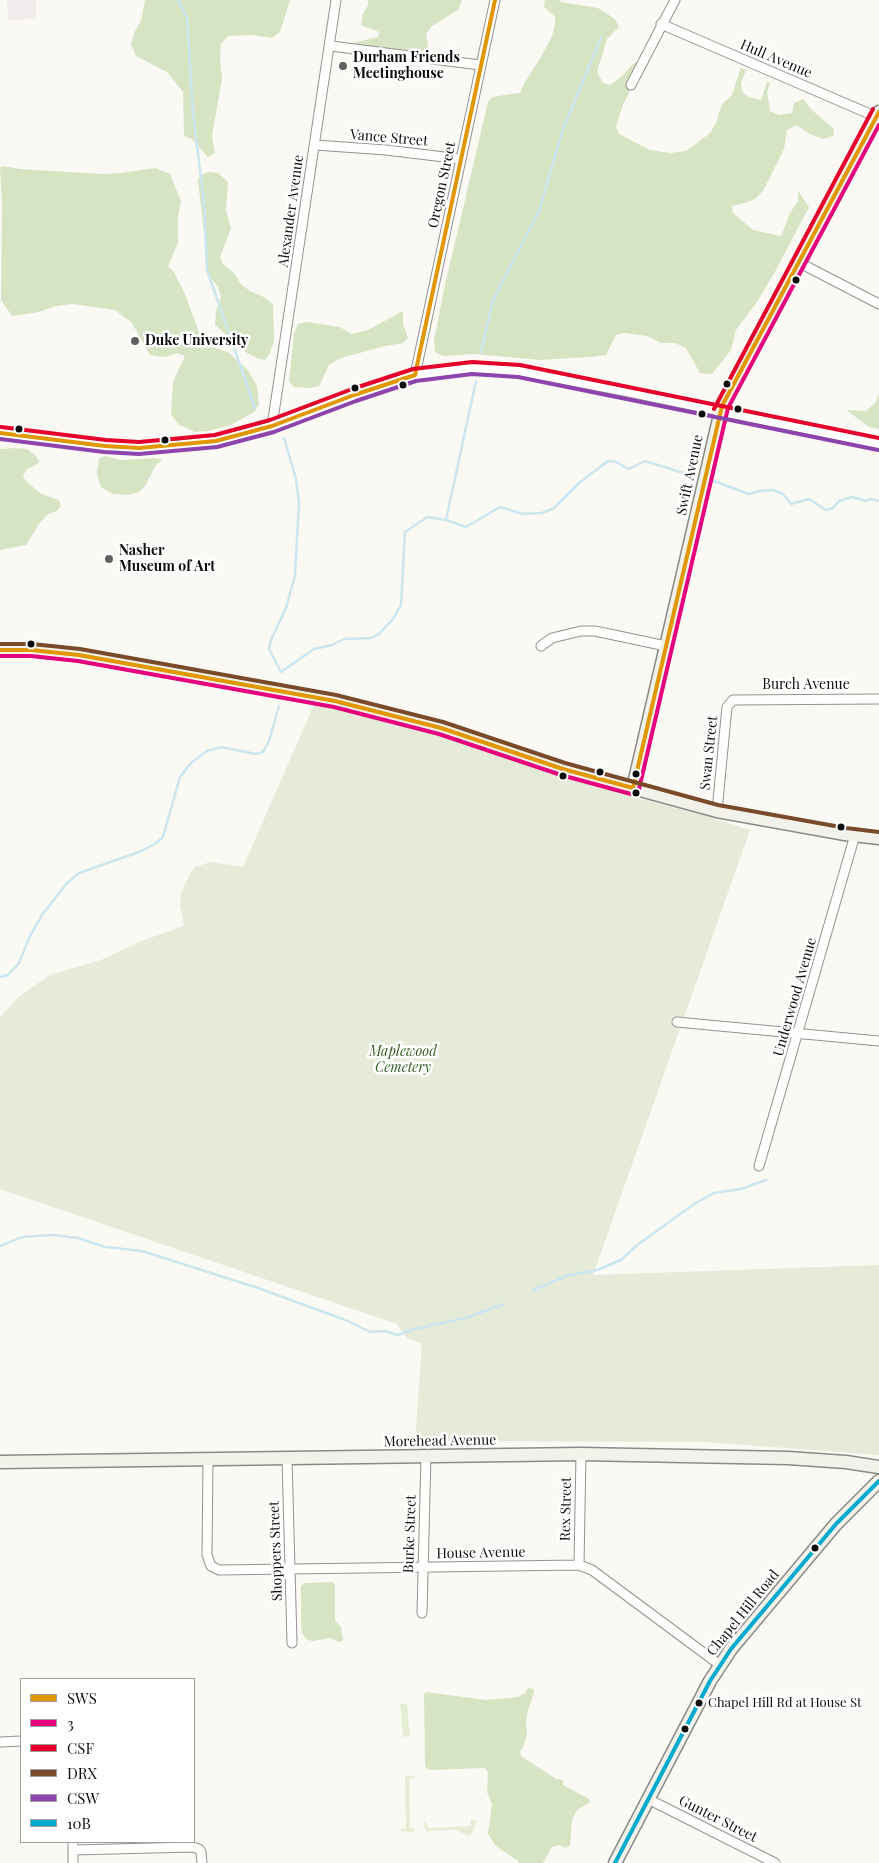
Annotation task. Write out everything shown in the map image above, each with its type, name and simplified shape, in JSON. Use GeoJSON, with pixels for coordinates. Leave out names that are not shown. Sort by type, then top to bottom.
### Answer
{"type":"FeatureCollection","features":[{"type":"Feature","properties":{"kind":"street","name":"Alexander Avenue"},"geometry":{"type":"LineString","coordinates":[[272,426],[314,145],[331,46],[336,0]]}},
{"type":"Feature","properties":{"kind":"street","name":"Oregon Street"},"geometry":{"type":"LineString","coordinates":[[415,375],[495,0]]}},
{"type":"Feature","properties":{"kind":"street"},"geometry":{"type":"LineString","coordinates":[[631,85],[674,0]]}},
{"type":"Feature","properties":{"kind":"street","name":"Hull Avenue"},"geometry":{"type":"LineString","coordinates":[[662,24],[878,116]]}},
{"type":"Feature","properties":{"kind":"street"},"geometry":{"type":"LineString","coordinates":[[331,46],[480,65]]}},
{"type":"Feature","properties":{"kind":"street","name":"Swift Avenue"},"geometry":{"type":"LineString","coordinates":[[633,788],[720,412],[798,262],[878,116]]}},
{"type":"Feature","properties":{"kind":"street","name":"Vance Street"},"geometry":{"type":"LineString","coordinates":[[314,145],[386,150],[462,159]]}},
{"type":"Feature","properties":{"kind":"street"},"geometry":{"type":"LineString","coordinates":[[798,262],[879,304]]}},
{"type":"Feature","properties":{"kind":"street"},"geometry":{"type":"LineString","coordinates":[[0,433],[105,446],[139,448],[216,441],[272,426],[354,394],[415,375],[472,368],[519,371],[879,444]]}},
{"type":"Feature","properties":{"kind":"street"},"geometry":{"type":"LineString","coordinates":[[542,646],[552,638],[581,631],[595,631],[666,646]]}},
{"type":"Feature","properties":{"kind":"street"},"geometry":{"type":"LineString","coordinates":[[0,650],[31,650],[79,654],[335,701],[441,728],[563,769],[717,810],[879,838]]}},
{"type":"Feature","properties":{"kind":"street","name":"Burch Avenue"},"geometry":{"type":"LineString","coordinates":[[733,700],[879,699]]}},
{"type":"Feature","properties":{"kind":"street","name":"Swan Street"},"geometry":{"type":"LineString","coordinates":[[717,810],[728,707],[733,700]]}},
{"type":"Feature","properties":{"kind":"street","name":"Underwood Avenue"},"geometry":{"type":"LineString","coordinates":[[759,1166],[855,835]]}},
{"type":"Feature","properties":{"kind":"street"},"geometry":{"type":"LineString","coordinates":[[677,1022],[879,1041]]}},
{"type":"Feature","properties":{"kind":"street","name":"Morehead Avenue"},"geometry":{"type":"LineString","coordinates":[[0,1462],[581,1454],[788,1458],[846,1462],[879,1467]]}},
{"type":"Feature","properties":{"kind":"street","name":"Rex Street"},"geometry":{"type":"LineString","coordinates":[[578,1565],[581,1454]]}},
{"type":"Feature","properties":{"kind":"street","name":"Burke Street"},"geometry":{"type":"LineString","coordinates":[[422,1613],[426,1456]]}},
{"type":"Feature","properties":{"kind":"street","name":"House Avenue"},"geometry":{"type":"LineString","coordinates":[[208,1458],[207,1555],[211,1566],[219,1570],[578,1565],[592,1570],[720,1665]]}},
{"type":"Feature","properties":{"kind":"street","name":"Shoppers Street"},"geometry":{"type":"LineString","coordinates":[[286,1458],[292,1643]]}},
{"type":"Feature","properties":{"kind":"street","name":"Chapel Hill Road"},"geometry":{"type":"LineString","coordinates":[[615,1863],[720,1665],[750,1626],[836,1524],[879,1481]]}},
{"type":"Feature","properties":{"kind":"street"},"geometry":{"type":"LineString","coordinates":[[858,1501],[879,1490]]}},
{"type":"Feature","properties":{"kind":"street"},"geometry":{"type":"LineString","coordinates":[[0,1742],[20,1741]]}},
{"type":"Feature","properties":{"kind":"street","name":"Gunter Street"},"geometry":{"type":"LineString","coordinates":[[648,1799],[775,1863]]}},
{"type":"Feature","properties":{"kind":"street"},"geometry":{"type":"LineString","coordinates":[[73,1863],[73,1846],[192,1846],[199,1849],[202,1863]]}},
{"type":"Feature","properties":{"kind":"shaded area"},"geometry":{"type":"Polygon","coordinates":[[[7,0],[41,0],[36,1],[36,19],[8,20],[7,0]]]}},
{"type":"Feature","properties":{"kind":"green space"},"geometry":{"type":"Polygon","coordinates":[[[145,0],[290,0],[280,32],[272,38],[251,35],[228,36],[221,44],[222,79],[212,136],[215,153],[208,157],[192,139],[184,136],[183,92],[167,72],[136,56],[131,44],[135,31],[141,21],[145,0]]]}},
{"type":"Feature","properties":{"kind":"green space"},"geometry":{"type":"Polygon","coordinates":[[[368,0],[462,1],[458,10],[432,26],[426,34],[429,51],[392,51],[358,46],[353,43],[378,37],[379,32],[361,25],[368,0]]]}},
{"type":"Feature","properties":{"kind":"green space"},"geometry":{"type":"Polygon","coordinates":[[[545,0],[560,0],[561,2],[598,8],[615,19],[619,27],[607,39],[597,72],[603,83],[610,85],[633,64],[639,61],[642,66],[623,105],[616,126],[619,134],[650,150],[670,153],[686,151],[710,133],[716,123],[722,104],[732,95],[741,67],[746,71],[741,82],[742,92],[749,97],[761,100],[767,82],[770,83],[767,92],[770,111],[779,115],[792,113],[794,103],[803,99],[812,110],[834,129],[833,136],[823,139],[810,134],[796,125],[787,130],[784,149],[763,191],[755,199],[732,206],[733,213],[753,230],[781,236],[790,213],[798,201],[798,191],[809,207],[776,270],[757,302],[736,330],[731,350],[712,374],[700,373],[686,348],[675,343],[661,343],[647,336],[624,333],[616,335],[606,355],[590,357],[540,360],[474,354],[443,356],[435,352],[434,341],[444,289],[488,102],[491,98],[498,96],[520,93],[541,57],[552,36],[555,24],[555,17],[544,7],[545,0]]]}},
{"type":"Feature","properties":{"kind":"green space"},"geometry":{"type":"Polygon","coordinates":[[[3,166],[20,169],[102,174],[155,168],[170,174],[181,201],[178,216],[178,243],[168,266],[174,272],[185,294],[200,335],[210,346],[229,353],[248,370],[257,386],[259,405],[254,412],[231,425],[208,431],[195,432],[178,424],[171,414],[173,382],[185,356],[177,353],[165,357],[150,355],[132,323],[115,310],[73,304],[12,316],[1,300],[2,204],[0,168],[3,166]]]}},
{"type":"Feature","properties":{"kind":"green space"},"geometry":{"type":"Polygon","coordinates":[[[209,172],[218,173],[228,182],[226,211],[231,228],[220,257],[223,264],[233,272],[241,284],[250,291],[266,298],[273,305],[274,342],[265,360],[247,353],[215,325],[216,312],[221,297],[218,287],[209,276],[198,180],[200,175],[209,172]]]}},
{"type":"Feature","properties":{"kind":"green space"},"geometry":{"type":"Polygon","coordinates":[[[403,311],[403,324],[408,338],[403,343],[341,358],[329,365],[319,386],[310,388],[294,387],[289,381],[294,333],[298,324],[307,322],[340,327],[352,334],[368,330],[403,311]]]}},
{"type":"Feature","properties":{"kind":"green space"},"geometry":{"type":"Polygon","coordinates":[[[879,394],[879,429],[869,427],[846,410],[866,411],[876,402],[879,394]]]}},
{"type":"Feature","properties":{"kind":"green space"},"geometry":{"type":"Polygon","coordinates":[[[0,449],[27,449],[40,462],[27,469],[23,475],[25,480],[41,494],[59,500],[61,506],[57,511],[48,514],[39,524],[26,545],[0,550],[0,449]]]}},
{"type":"Feature","properties":{"kind":"green space"},"geometry":{"type":"Polygon","coordinates":[[[106,456],[121,460],[156,458],[162,460],[156,465],[145,486],[139,492],[129,495],[113,494],[102,488],[98,479],[99,458],[106,456]]]}},
{"type":"Feature","properties":{"kind":"green space","name":"Maplewood Cemetery"},"geometry":{"type":"Polygon","coordinates":[[[319,704],[439,733],[640,799],[703,815],[750,830],[593,1275],[879,1265],[879,1455],[705,1442],[415,1441],[422,1343],[407,1339],[397,1324],[0,1189],[0,1017],[18,997],[52,974],[101,960],[144,940],[184,926],[180,904],[182,890],[194,867],[211,862],[243,867],[313,707],[319,704]]]}},
{"type":"Feature","properties":{"kind":"green space"},"geometry":{"type":"Polygon","coordinates":[[[333,1582],[335,1586],[335,1620],[341,1627],[343,1640],[339,1642],[330,1638],[314,1641],[307,1640],[302,1633],[301,1586],[305,1583],[333,1582]]]}},
{"type":"Feature","properties":{"kind":"green space"},"geometry":{"type":"Polygon","coordinates":[[[528,1688],[534,1689],[534,1693],[528,1710],[526,1720],[527,1734],[520,1752],[521,1756],[556,1779],[563,1780],[563,1785],[589,1799],[590,1802],[577,1810],[572,1820],[570,1846],[565,1848],[560,1845],[552,1847],[543,1863],[519,1863],[496,1846],[488,1834],[492,1804],[487,1792],[488,1772],[485,1768],[432,1770],[427,1769],[425,1765],[424,1695],[426,1692],[486,1700],[518,1697],[525,1693],[528,1688]]]}},
{"type":"Feature","properties":{"kind":"green space"},"geometry":{"type":"Polygon","coordinates":[[[400,1704],[407,1704],[410,1736],[403,1737],[400,1704]]]}},
{"type":"Feature","properties":{"kind":"green space"},"geometry":{"type":"Polygon","coordinates":[[[405,1776],[415,1776],[409,1779],[410,1828],[415,1829],[414,1832],[401,1831],[401,1829],[406,1828],[405,1776]]]}},
{"type":"Feature","properties":{"kind":"green space"},"geometry":{"type":"Polygon","coordinates":[[[471,1820],[476,1822],[472,1833],[468,1836],[456,1830],[425,1830],[424,1822],[426,1821],[428,1828],[471,1826],[471,1820]]]}},
{"type":"Feature","properties":{"kind":"waterway"},"geometry":{"type":"LineString","coordinates":[[178,0],[187,18],[193,112],[204,203],[207,270],[255,408]]}},
{"type":"Feature","properties":{"kind":"waterway"},"geometry":{"type":"LineString","coordinates":[[481,352],[493,300],[539,211],[563,129],[601,38]]}},
{"type":"Feature","properties":{"kind":"waterway"},"geometry":{"type":"LineString","coordinates":[[284,438],[296,479],[299,503],[295,575],[286,608],[271,640],[269,649],[281,672],[314,649],[332,645],[344,639],[371,638],[379,634],[393,619],[401,605],[405,532],[427,517],[446,520],[476,381]]}},
{"type":"Feature","properties":{"kind":"waterway"},"geometry":{"type":"LineString","coordinates":[[446,520],[466,527],[500,507],[523,514],[542,513],[554,508],[579,483],[608,461],[616,462],[629,469],[645,461],[693,476]]}},
{"type":"Feature","properties":{"kind":"waterway"},"geometry":{"type":"LineString","coordinates":[[711,480],[749,494],[773,490],[783,494],[791,504],[809,499],[826,510],[833,508],[839,501],[852,497],[866,501],[871,499],[879,501]]}},
{"type":"Feature","properties":{"kind":"waterway"},"geometry":{"type":"LineString","coordinates":[[0,977],[8,975],[19,963],[30,936],[42,915],[66,884],[79,873],[139,852],[155,844],[163,837],[180,777],[191,763],[207,751],[221,747],[256,754],[263,752],[269,741],[279,706]]}},
{"type":"Feature","properties":{"kind":"waterway"},"geometry":{"type":"LineString","coordinates":[[533,1290],[566,1276],[597,1270],[621,1260],[636,1246],[694,1204],[714,1193],[741,1189],[766,1180]]}},
{"type":"Feature","properties":{"kind":"waterway"},"geometry":{"type":"LineString","coordinates":[[0,1246],[22,1237],[53,1235],[78,1238],[105,1247],[142,1251],[258,1288],[348,1321],[370,1332],[384,1331],[398,1335],[411,1330],[469,1317],[504,1304]]}},
{"type":"Feature","properties":{"kind":"transit line","name":"SWS"},"geometry":{"type":"LineString","coordinates":[[0,433],[105,446],[139,448],[216,441],[272,426],[354,395],[415,375],[495,0]]}},
{"type":"Feature","properties":{"kind":"transit line","name":"CSF"},"geometry":{"type":"LineString","coordinates":[[714,409],[873,109]]}},
{"type":"Feature","properties":{"kind":"transit line","name":"SWS"},"geometry":{"type":"LineString","coordinates":[[0,650],[31,650],[79,655],[335,701],[441,728],[563,769],[633,788],[722,406],[879,112]]}},
{"type":"Feature","properties":{"kind":"transit line","name":"3"},"geometry":{"type":"LineString","coordinates":[[0,656],[31,656],[78,661],[334,707],[439,734],[561,775],[631,794],[636,793],[639,789],[728,408],[879,125]]}},
{"type":"Feature","properties":{"kind":"transit line","name":"CSF"},"geometry":{"type":"LineString","coordinates":[[1,427],[106,440],[139,442],[215,435],[270,420],[352,389],[413,369],[472,362],[520,365],[879,438]]}},
{"type":"Feature","properties":{"kind":"transit line","name":"CSW"},"geometry":{"type":"LineString","coordinates":[[0,439],[104,452],[139,454],[217,447],[274,432],[416,381],[472,374],[518,377],[878,450]]}},
{"type":"Feature","properties":{"kind":"transit line","name":"DRX"},"geometry":{"type":"LineString","coordinates":[[0,644],[32,644],[80,649],[336,695],[443,722],[565,763],[718,805],[846,828],[879,832]]}},
{"type":"Feature","properties":{"kind":"transit line","name":"10B"},"geometry":{"type":"LineString","coordinates":[[615,1863],[710,1681],[731,1649],[836,1524],[879,1481]]}},
{"type":"Feature","properties":{"kind":"place","name":"Durham Friends Meetinghouse"},"geometry":{"type":"Point","coordinates":[343,66]}},
{"type":"Feature","properties":{"kind":"place","name":"Duke University"},"geometry":{"type":"Point","coordinates":[135,341]}},
{"type":"Feature","properties":{"kind":"place","name":"Nasher Museum of Art"},"geometry":{"type":"Point","coordinates":[109,559]}},
{"type":"Feature","properties":{"kind":"place","name":"Chapel Hill Rd at House St"},"geometry":{"type":"Point","coordinates":[699,1703]}}]}
